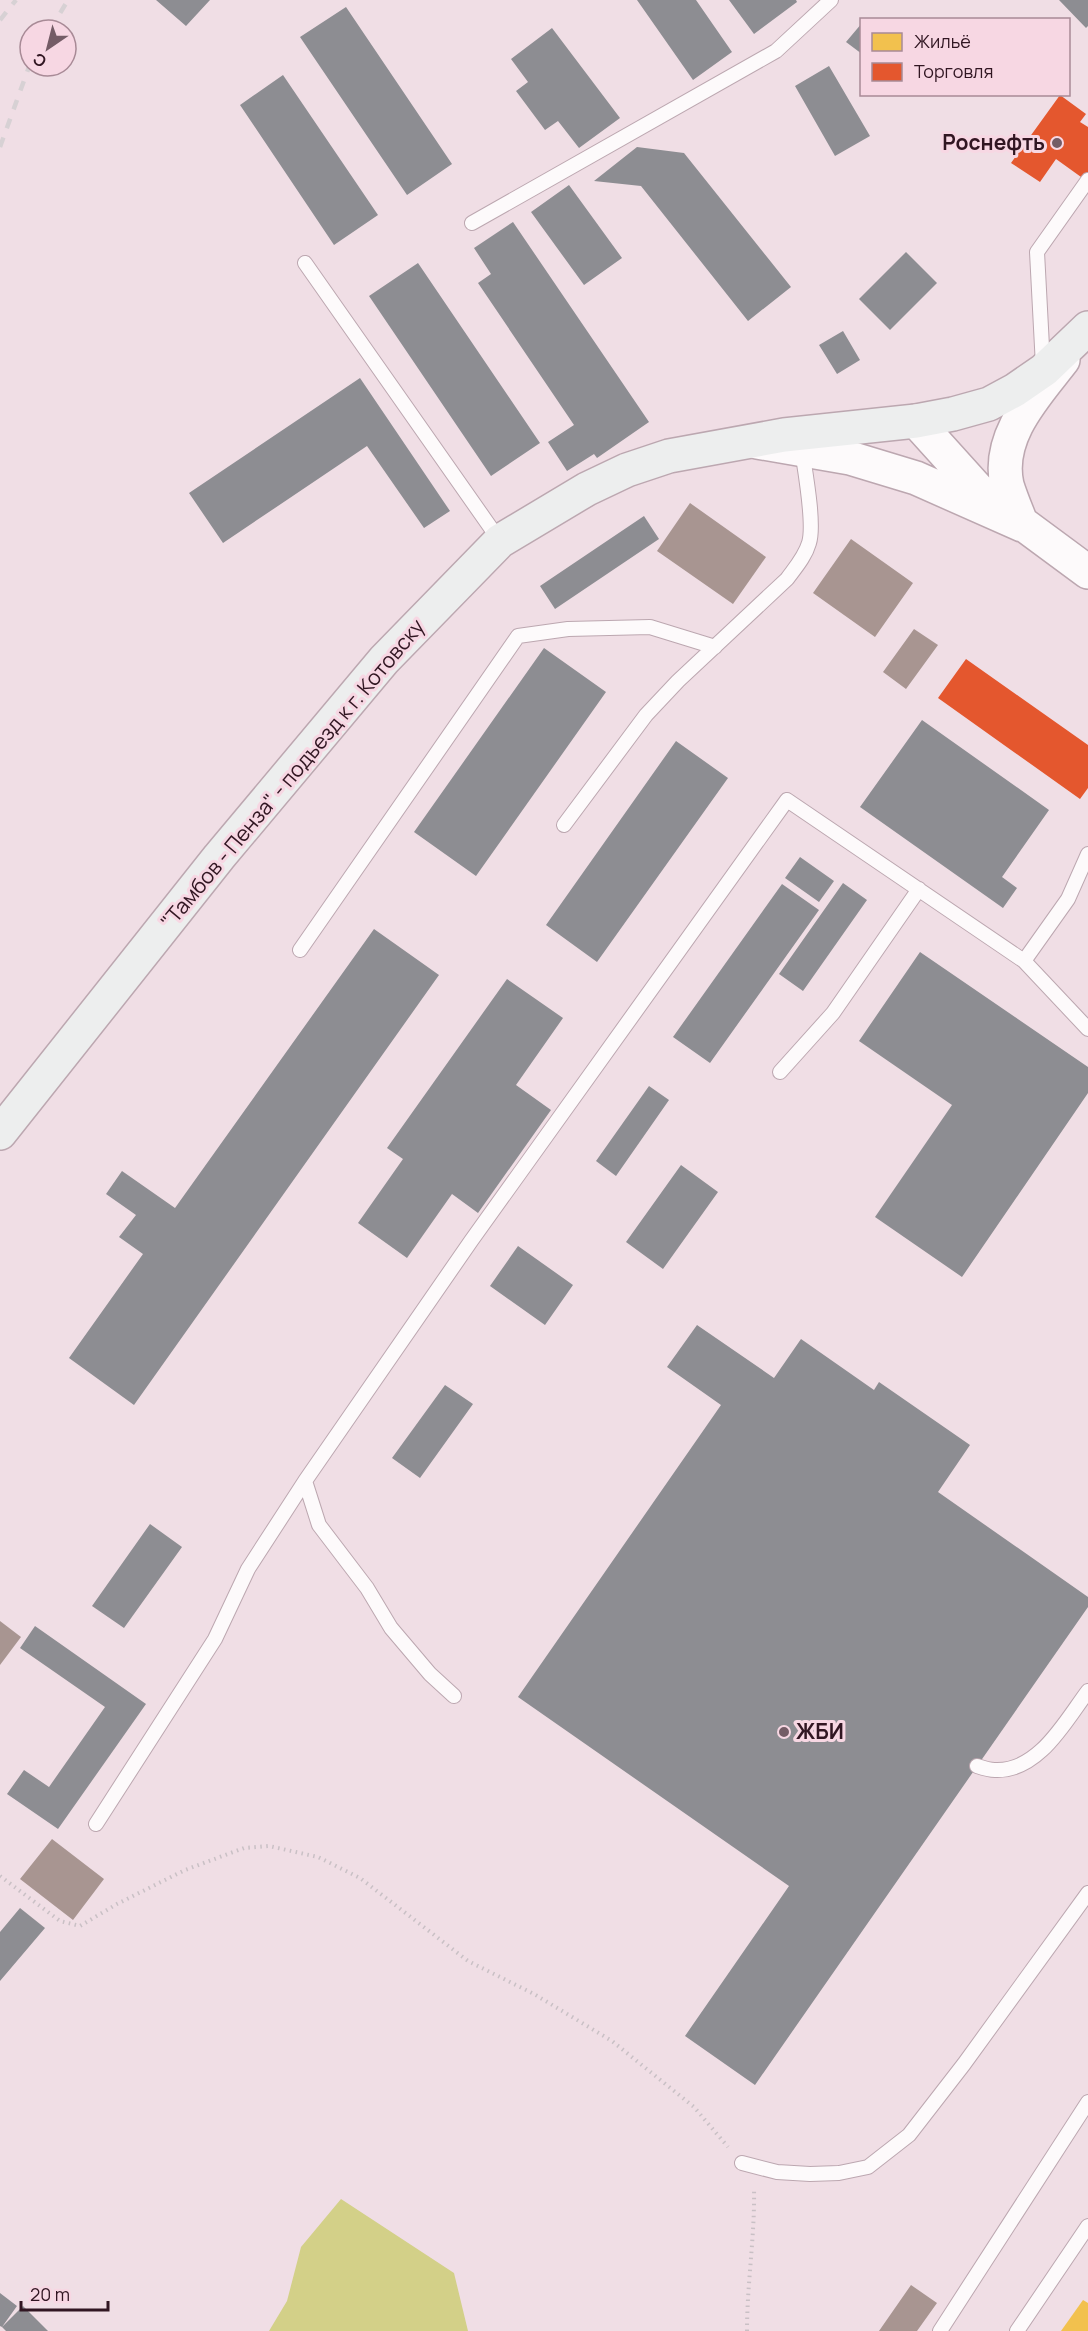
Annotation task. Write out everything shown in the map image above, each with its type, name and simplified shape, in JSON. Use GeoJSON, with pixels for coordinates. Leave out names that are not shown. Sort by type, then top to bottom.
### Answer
{"type":"FeatureCollection","features":[{"type":"Feature","properties":{"kind":"main road","name":"\"Тамбов - Пенза\" - подъезд к г. Котовску"},"geometry":{"type":"LineString","coordinates":[[0,1133],[219,857],[384,660],[500,541],[587,489],[627,470],[669,456],[749,441],[916,421],[989,404],[1044,370],[1087,330]]}},
{"type":"Feature","properties":{"kind":"street"},"geometry":{"type":"LineString","coordinates":[[1022,525],[1007,483],[1007,453],[1021,416],[1087,330]]}},
{"type":"Feature","properties":{"kind":"street"},"geometry":{"type":"LineString","coordinates":[[916,421],[981,493],[1088,572]]}},
{"type":"Feature","properties":{"kind":"street"},"geometry":{"type":"LineString","coordinates":[[749,441],[850,458],[916,478],[1022,525]]}},
{"type":"Feature","properties":{"kind":"lane"},"geometry":{"type":"LineString","coordinates":[[472,223],[776,51],[831,0]]}},
{"type":"Feature","properties":{"kind":"lane"},"geometry":{"type":"LineString","coordinates":[[1044,370],[1037,252],[1088,180]]}},
{"type":"Feature","properties":{"kind":"lane"},"geometry":{"type":"LineString","coordinates":[[305,263],[500,541]]}},
{"type":"Feature","properties":{"kind":"lane"},"geometry":{"type":"LineString","coordinates":[[564,825],[645,715],[787,579],[800,562],[810,542],[809,502],[802,450]]}},
{"type":"Feature","properties":{"kind":"lane"},"geometry":{"type":"LineString","coordinates":[[300,950],[518,636],[568,629],[650,627],[715,647]]}},
{"type":"Feature","properties":{"kind":"lane"},"geometry":{"type":"LineString","coordinates":[[96,1824],[215,1639],[248,1569],[305,1481],[478,1232],[787,800],[1024,961],[1088,1029]]}},
{"type":"Feature","properties":{"kind":"lane"},"geometry":{"type":"LineString","coordinates":[[1024,961],[1068,899],[1088,854]]}},
{"type":"Feature","properties":{"kind":"lane"},"geometry":{"type":"LineString","coordinates":[[780,1072],[833,1013],[919,889]]}},
{"type":"Feature","properties":{"kind":"lane"},"geometry":{"type":"LineString","coordinates":[[305,1481],[319,1525],[367,1588],[391,1628],[430,1674],[454,1696]]}},
{"type":"Feature","properties":{"kind":"lane"},"geometry":{"type":"LineString","coordinates":[[977,1766],[996,1771],[1015,1767],[1040,1754],[1088,1691]]}},
{"type":"Feature","properties":{"kind":"lane"},"geometry":{"type":"LineString","coordinates":[[742,2163],[777,2172],[810,2174],[839,2173],[868,2167],[909,2135],[964,2064],[1088,1893]]}},
{"type":"Feature","properties":{"kind":"lane"},"geometry":{"type":"LineString","coordinates":[[940,2331],[1088,2102]]}},
{"type":"Feature","properties":{"kind":"lane"},"geometry":{"type":"LineString","coordinates":[[1017,2331],[1088,2226]]}},
{"type":"Feature","properties":{"kind":"path"},"geometry":{"type":"LineString","coordinates":[[0,1876],[60,1921],[80,1926],[117,1904],[185,1870],[244,1848],[269,1846],[318,1857],[360,1878],[468,1960],[534,1994],[612,2041],[694,2108],[742,2163],[754,2188],[754,2222],[747,2290],[747,2331]]}},
{"type":"Feature","properties":{"kind":"shaded area"},"geometry":{"type":"Polygon","coordinates":[[[341,2199],[454,2273],[468,2331],[269,2331],[287,2301],[301,2247],[341,2199]]]}},
{"type":"Feature","properties":{"kind":"building: Жильё"},"geometry":{"type":"Polygon","coordinates":[[[1083,2300],[1088,2303],[1088,2331],[1061,2331],[1083,2300]]]}},
{"type":"Feature","properties":{"kind":"building: Торговля","name":"Роснефть"},"geometry":{"type":"Polygon","coordinates":[[[1059,96],[1086,114],[1080,122],[1088,127],[1088,182],[1056,159],[1040,182],[1011,163],[1059,96]]]}},
{"type":"Feature","properties":{"kind":"building: Торговля"},"geometry":{"type":"Polygon","coordinates":[[[966,659],[1088,745],[1088,788],[1080,799],[938,698],[966,659]]]}},
{"type":"Feature","properties":{"kind":"building: Промзона"},"geometry":{"type":"Polygon","coordinates":[[[156,0],[210,0],[186,26],[156,0]]]}},
{"type":"Feature","properties":{"kind":"building: Промзона"},"geometry":{"type":"Polygon","coordinates":[[[637,0],[696,0],[732,52],[693,80],[637,0]]]}},
{"type":"Feature","properties":{"kind":"building: Промзона"},"geometry":{"type":"Polygon","coordinates":[[[729,0],[796,0],[797,2],[754,34],[729,0]]]}},
{"type":"Feature","properties":{"kind":"building: Промзона"},"geometry":{"type":"Polygon","coordinates":[[[1059,0],[1088,0],[1088,26],[1086,28],[1059,0]]]}},
{"type":"Feature","properties":{"kind":"building: Промзона"},"geometry":{"type":"Polygon","coordinates":[[[346,7],[452,164],[407,195],[300,37],[346,7]]]}},
{"type":"Feature","properties":{"kind":"building: Промзона"},"geometry":{"type":"Polygon","coordinates":[[[860,25],[860,52],[846,42],[860,25]]]}},
{"type":"Feature","properties":{"kind":"building: Промзона"},"geometry":{"type":"Polygon","coordinates":[[[552,28],[620,118],[579,148],[558,121],[545,130],[516,91],[528,82],[511,59],[552,28]]]}},
{"type":"Feature","properties":{"kind":"building: Промзона"},"geometry":{"type":"Polygon","coordinates":[[[829,66],[870,136],[835,156],[795,86],[829,66]]]}},
{"type":"Feature","properties":{"kind":"building: Промзона"},"geometry":{"type":"Polygon","coordinates":[[[283,75],[378,215],[334,245],[240,105],[283,75]]]}},
{"type":"Feature","properties":{"kind":"building: Промзона"},"geometry":{"type":"Polygon","coordinates":[[[637,147],[684,153],[791,287],[748,321],[641,186],[594,181],[637,147]]]}},
{"type":"Feature","properties":{"kind":"building: Промзона"},"geometry":{"type":"Polygon","coordinates":[[[569,185],[622,258],[584,285],[531,212],[569,185]]]}},
{"type":"Feature","properties":{"kind":"building: Промзона"},"geometry":{"type":"Polygon","coordinates":[[[513,222],[649,422],[597,458],[594,454],[567,471],[548,442],[574,425],[478,283],[491,274],[474,248],[513,222]]]}},
{"type":"Feature","properties":{"kind":"building: Промзона"},"geometry":{"type":"Polygon","coordinates":[[[906,252],[937,283],[890,330],[859,299],[906,252]]]}},
{"type":"Feature","properties":{"kind":"building: Промзона"},"geometry":{"type":"Polygon","coordinates":[[[418,263],[540,443],[491,476],[369,296],[418,263]]]}},
{"type":"Feature","properties":{"kind":"building: Промзона"},"geometry":{"type":"Polygon","coordinates":[[[843,331],[860,360],[837,374],[819,345],[843,331]]]}},
{"type":"Feature","properties":{"kind":"building: Промзона"},"geometry":{"type":"Polygon","coordinates":[[[360,378],[450,511],[424,528],[367,446],[223,543],[189,493],[360,378]]]}},
{"type":"Feature","properties":{"kind":"building: Промзона"},"geometry":{"type":"Polygon","coordinates":[[[644,516],[659,539],[555,609],[540,586],[644,516]]]}},
{"type":"Feature","properties":{"kind":"building: Промзона"},"geometry":{"type":"Polygon","coordinates":[[[544,648],[606,692],[476,876],[414,832],[544,648]]]}},
{"type":"Feature","properties":{"kind":"building: Промзона"},"geometry":{"type":"Polygon","coordinates":[[[922,720],[1049,810],[1002,877],[1017,888],[1003,908],[860,807],[922,720]]]}},
{"type":"Feature","properties":{"kind":"building: Промзона"},"geometry":{"type":"Polygon","coordinates":[[[676,741],[728,778],[597,962],[546,925],[676,741]]]}},
{"type":"Feature","properties":{"kind":"building: Промзона"},"geometry":{"type":"Polygon","coordinates":[[[800,857],[834,881],[819,902],[785,878],[800,857]]]}},
{"type":"Feature","properties":{"kind":"building: Промзона"},"geometry":{"type":"Polygon","coordinates":[[[843,883],[867,900],[803,991],[779,974],[843,883]]]}},
{"type":"Feature","properties":{"kind":"building: Промзона"},"geometry":{"type":"Polygon","coordinates":[[[782,884],[819,910],[710,1063],[673,1037],[782,884]]]}},
{"type":"Feature","properties":{"kind":"building: Промзона"},"geometry":{"type":"Polygon","coordinates":[[[374,929],[439,975],[134,1405],[69,1358],[143,1254],[119,1237],[136,1215],[106,1194],[122,1171],[175,1208],[374,929]]]}},
{"type":"Feature","properties":{"kind":"building: Промзона"},"geometry":{"type":"Polygon","coordinates":[[[920,952],[1088,1067],[1088,1093],[962,1277],[875,1217],[952,1105],[859,1041],[920,952]]]}},
{"type":"Feature","properties":{"kind":"building: Промзона"},"geometry":{"type":"Polygon","coordinates":[[[507,979],[563,1018],[516,1085],[551,1110],[478,1213],[452,1194],[407,1258],[358,1223],[403,1159],[387,1148],[507,979]]]}},
{"type":"Feature","properties":{"kind":"building: Промзона"},"geometry":{"type":"Polygon","coordinates":[[[649,1086],[669,1100],[616,1176],[596,1161],[649,1086]]]}},
{"type":"Feature","properties":{"kind":"building: Промзона"},"geometry":{"type":"Polygon","coordinates":[[[681,1165],[718,1192],[663,1269],[626,1242],[681,1165]]]}},
{"type":"Feature","properties":{"kind":"building: Промзона"},"geometry":{"type":"Polygon","coordinates":[[[518,1246],[573,1285],[545,1325],[490,1286],[518,1246]]]}},
{"type":"Feature","properties":{"kind":"building: Промзона","name":"ЖБИ"},"geometry":{"type":"Polygon","coordinates":[[[697,1325],[774,1378],[801,1339],[874,1390],[879,1382],[970,1445],[938,1492],[1088,1597],[1088,1607],[755,2085],[685,2036],[789,1886],[518,1697],[721,1405],[667,1367],[697,1325]]]}},
{"type":"Feature","properties":{"kind":"building: Промзона"},"geometry":{"type":"Polygon","coordinates":[[[445,1385],[473,1404],[420,1478],[392,1458],[445,1385]]]}},
{"type":"Feature","properties":{"kind":"building: Промзона"},"geometry":{"type":"Polygon","coordinates":[[[150,1524],[182,1547],[124,1628],[92,1606],[150,1524]]]}},
{"type":"Feature","properties":{"kind":"building: Промзона"},"geometry":{"type":"Polygon","coordinates":[[[35,1626],[146,1704],[58,1829],[7,1794],[24,1770],[49,1787],[105,1707],[20,1648],[35,1626]]]}},
{"type":"Feature","properties":{"kind":"building: Промзона"},"geometry":{"type":"Polygon","coordinates":[[[20,1908],[45,1928],[0,1981],[0,1932],[20,1908]]]}},
{"type":"Feature","properties":{"kind":"building: Промзона"},"geometry":{"type":"Polygon","coordinates":[[[0,2293],[17,2306],[2,2327],[0,2326],[0,2293]]]}},
{"type":"Feature","properties":{"kind":"building: Промзона"},"geometry":{"type":"Polygon","coordinates":[[[23,2306],[48,2331],[6,2331],[2,2327],[23,2306]]]}},
{"type":"Feature","properties":{"kind":"building: Прочее"},"geometry":{"type":"Polygon","coordinates":[[[690,503],[766,557],[733,604],[657,551],[690,503]]]}},
{"type":"Feature","properties":{"kind":"building: Прочее"},"geometry":{"type":"Polygon","coordinates":[[[851,539],[913,583],[875,637],[813,593],[851,539]]]}},
{"type":"Feature","properties":{"kind":"building: Прочее"},"geometry":{"type":"Polygon","coordinates":[[[914,629],[938,645],[906,689],[883,672],[914,629]]]}},
{"type":"Feature","properties":{"kind":"building: Прочее"},"geometry":{"type":"Polygon","coordinates":[[[0,1621],[21,1637],[0,1665],[0,1621]]]}},
{"type":"Feature","properties":{"kind":"building: Прочее"},"geometry":{"type":"Polygon","coordinates":[[[52,1839],[104,1879],[73,1920],[20,1879],[52,1839]]]}},
{"type":"Feature","properties":{"kind":"building: Прочее"},"geometry":{"type":"Polygon","coordinates":[[[911,2285],[937,2303],[917,2331],[879,2331],[911,2285]]]}},
{"type":"Feature","properties":{"kind":"railway"},"geometry":{"type":"LineString","coordinates":[[0,20],[16,0]]}},
{"type":"Feature","properties":{"kind":"railway"},"geometry":{"type":"LineString","coordinates":[[57,18],[68,0]]}},
{"type":"Feature","properties":{"kind":"railway"},"geometry":{"type":"LineString","coordinates":[[0,147],[25,78]]}},
{"type":"Feature","properties":{"kind":"place","name":"Роснефть"},"geometry":{"type":"Point","coordinates":[1057,143]}},
{"type":"Feature","properties":{"kind":"place","name":"ЖБИ"},"geometry":{"type":"Point","coordinates":[784,1732]}}]}
